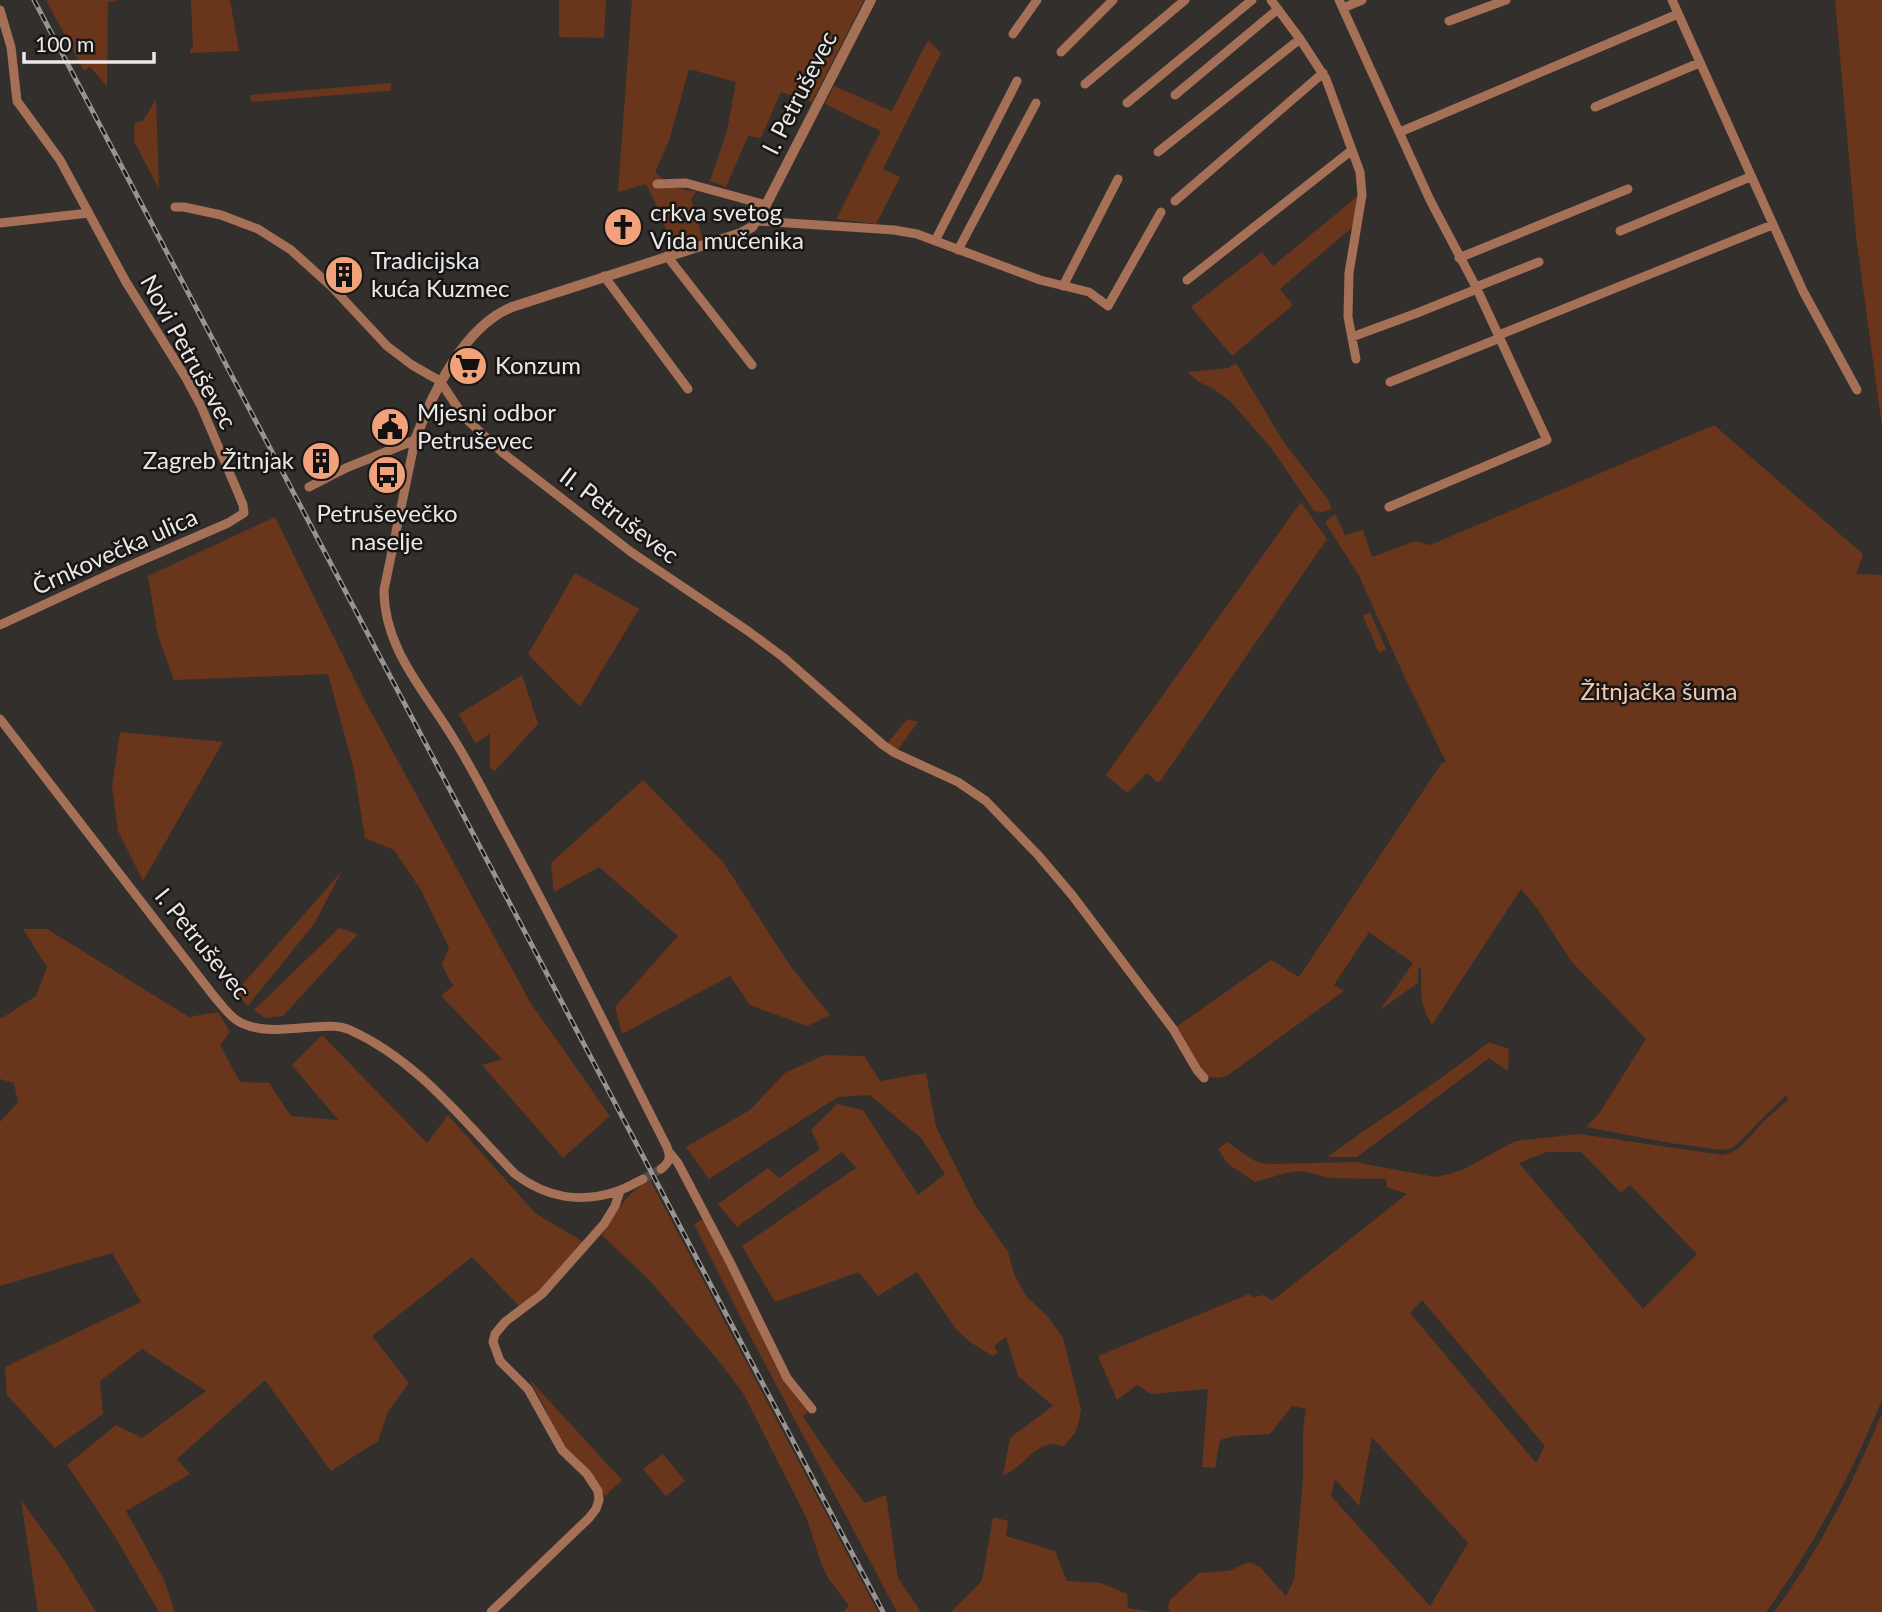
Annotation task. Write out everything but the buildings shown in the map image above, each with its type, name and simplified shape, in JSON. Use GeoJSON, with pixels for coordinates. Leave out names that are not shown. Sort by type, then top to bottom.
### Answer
{"type":"FeatureCollection","features":[{"type":"Feature","properties":{"kind":"street","name":"I. Petruševec"},"geometry":{"type":"LineString","coordinates":[[758,221],[871,0]]}},
{"type":"Feature","properties":{"kind":"street"},"geometry":{"type":"LineString","coordinates":[[1013,34],[1037,0]]}},
{"type":"Feature","properties":{"kind":"street"},"geometry":{"type":"LineString","coordinates":[[1060,52],[1113,0]]}},
{"type":"Feature","properties":{"kind":"street"},"geometry":{"type":"LineString","coordinates":[[1085,84],[1185,0]]}},
{"type":"Feature","properties":{"kind":"street"},"geometry":{"type":"LineString","coordinates":[[1127,103],[1252,0]]}},
{"type":"Feature","properties":{"kind":"street"},"geometry":{"type":"LineString","coordinates":[[1271,0],[1323,73],[1360,172],[1362,195],[1349,273],[1349,317],[1356,359]]}},
{"type":"Feature","properties":{"kind":"street"},"geometry":{"type":"LineString","coordinates":[[1362,0],[1341,4],[1430,200],[1476,288],[1547,440],[1390,507]]}},
{"type":"Feature","properties":{"kind":"street"},"geometry":{"type":"LineString","coordinates":[[1449,21],[1506,0]]}},
{"type":"Feature","properties":{"kind":"street"},"geometry":{"type":"LineString","coordinates":[[1672,0],[1803,291],[1857,390]]}},
{"type":"Feature","properties":{"kind":"street"},"geometry":{"type":"LineString","coordinates":[[1175,95],[1278,9]]}},
{"type":"Feature","properties":{"kind":"street","name":"Novi Petruševec"},"geometry":{"type":"LineString","coordinates":[[0,10],[10,38],[18,101],[52,148],[127,282],[186,378],[201,406],[244,513]]}},
{"type":"Feature","properties":{"kind":"street"},"geometry":{"type":"LineString","coordinates":[[1400,132],[1678,14]]}},
{"type":"Feature","properties":{"kind":"street"},"geometry":{"type":"LineString","coordinates":[[1158,152],[1300,39]]}},
{"type":"Feature","properties":{"kind":"street"},"geometry":{"type":"LineString","coordinates":[[1595,107],[1699,63]]}},
{"type":"Feature","properties":{"kind":"street"},"geometry":{"type":"LineString","coordinates":[[1175,201],[1323,73]]}},
{"type":"Feature","properties":{"kind":"street"},"geometry":{"type":"LineString","coordinates":[[935,241],[1017,81]]}},
{"type":"Feature","properties":{"kind":"street"},"geometry":{"type":"LineString","coordinates":[[958,250],[1036,103]]}},
{"type":"Feature","properties":{"kind":"street"},"geometry":{"type":"LineString","coordinates":[[1187,280],[1352,150]]}},
{"type":"Feature","properties":{"kind":"street"},"geometry":{"type":"LineString","coordinates":[[1620,231],[1750,177]]}},
{"type":"Feature","properties":{"kind":"street"},"geometry":{"type":"LineString","coordinates":[[1063,286],[1118,179]]}},
{"type":"Feature","properties":{"kind":"street"},"geometry":{"type":"LineString","coordinates":[[657,184],[686,183],[766,205]]}},
{"type":"Feature","properties":{"kind":"street"},"geometry":{"type":"LineString","coordinates":[[1459,257],[1628,189]]}},
{"type":"Feature","properties":{"kind":"street"},"geometry":{"type":"LineString","coordinates":[[175,207],[221,215],[272,236],[332,287],[387,346],[440,381]]}},
{"type":"Feature","properties":{"kind":"street"},"geometry":{"type":"LineString","coordinates":[[812,1409],[787,1378],[731,1264],[678,1163],[669,1153],[504,830],[455,741],[408,669],[390,635],[384,590],[415,440],[440,381],[471,339],[498,314],[604,276],[741,233],[758,221],[894,230],[917,234],[1040,280],[1089,292],[1108,306],[1161,212]]}},
{"type":"Feature","properties":{"kind":"street"},"geometry":{"type":"LineString","coordinates":[[0,223],[89,213]]}},
{"type":"Feature","properties":{"kind":"street"},"geometry":{"type":"LineString","coordinates":[[1390,382],[1772,225]]}},
{"type":"Feature","properties":{"kind":"street"},"geometry":{"type":"LineString","coordinates":[[667,256],[752,365]]}},
{"type":"Feature","properties":{"kind":"street"},"geometry":{"type":"LineString","coordinates":[[1352,337],[1418,313],[1539,262]]}},
{"type":"Feature","properties":{"kind":"street"},"geometry":{"type":"LineString","coordinates":[[604,276],[688,389]]}},
{"type":"Feature","properties":{"kind":"street","name":"II. Petruševec"},"geometry":{"type":"LineString","coordinates":[[440,381],[464,417],[503,453],[631,552],[783,657],[883,745],[958,782],[986,801],[1072,895],[1173,1030],[1204,1078]]}},
{"type":"Feature","properties":{"kind":"street"},"geometry":{"type":"LineString","coordinates":[[309,487],[346,468],[415,440]]}},
{"type":"Feature","properties":{"kind":"street","name":"Črnkovečka ulica"},"geometry":{"type":"LineString","coordinates":[[0,625],[228,523],[244,513]]}},
{"type":"Feature","properties":{"kind":"street","name":"I. Petruševec"},"geometry":{"type":"LineString","coordinates":[[0,719],[213,995],[235,1019],[255,1029],[329,1026],[348,1029],[385,1050],[422,1077],[515,1174],[528,1184],[553,1194],[570,1198],[591,1198],[620,1191],[643,1179]]}},
{"type":"Feature","properties":{"kind":"street"},"geometry":{"type":"LineString","coordinates":[[661,1169],[669,1162],[669,1153]]}},
{"type":"Feature","properties":{"kind":"street"},"geometry":{"type":"LineString","coordinates":[[491,1612],[589,1518],[599,1500],[593,1483],[562,1450],[528,1389],[500,1361],[494,1342],[495,1334],[542,1294],[571,1263],[604,1224],[620,1191]]}},
{"type":"Feature","properties":{"kind":"green space"},"geometry":{"type":"Polygon","coordinates":[[[46,0],[117,0],[108,2],[107,86],[90,67],[84,71],[46,0]]]}},
{"type":"Feature","properties":{"kind":"green space"},"geometry":{"type":"Polygon","coordinates":[[[191,0],[230,0],[239,51],[190,53],[193,48],[191,0]]]}},
{"type":"Feature","properties":{"kind":"green space"},"geometry":{"type":"Polygon","coordinates":[[[559,0],[606,0],[604,38],[559,37],[559,0]]]}},
{"type":"Feature","properties":{"kind":"green space"},"geometry":{"type":"Polygon","coordinates":[[[632,0],[864,0],[812,102],[781,92],[761,138],[748,136],[726,187],[710,181],[727,131],[736,82],[689,69],[669,141],[655,172],[674,186],[697,191],[691,199],[703,240],[674,250],[646,184],[618,192],[632,0]]]}},
{"type":"Feature","properties":{"kind":"green space"},"geometry":{"type":"Polygon","coordinates":[[[1835,0],[1882,0],[1882,427],[1856,236],[1835,0]]]}},
{"type":"Feature","properties":{"kind":"green space"},"geometry":{"type":"Polygon","coordinates":[[[928,40],[941,53],[883,169],[900,177],[876,224],[836,219],[881,131],[825,104],[834,86],[892,111],[928,40]]]}},
{"type":"Feature","properties":{"kind":"green space"},"geometry":{"type":"Polygon","coordinates":[[[391,83],[391,90],[388,91],[251,102],[250,95],[391,83]]]}},
{"type":"Feature","properties":{"kind":"green space"},"geometry":{"type":"Polygon","coordinates":[[[156,99],[159,189],[134,141],[135,122],[143,121],[156,99]]]}},
{"type":"Feature","properties":{"kind":"green space"},"geometry":{"type":"Polygon","coordinates":[[[1359,195],[1355,225],[1280,289],[1293,305],[1232,356],[1191,307],[1262,252],[1273,266],[1359,195]]]}},
{"type":"Feature","properties":{"kind":"green space"},"geometry":{"type":"Polygon","coordinates":[[[1236,363],[1285,444],[1327,498],[1332,509],[1314,511],[1272,449],[1231,402],[1187,372],[1228,368],[1236,363]]]}},
{"type":"Feature","properties":{"kind":"green space","name":"Žitnjačka šuma"},"geometry":{"type":"Polygon","coordinates":[[[1714,425],[1863,554],[1856,574],[1882,575],[1882,1400],[1830,1509],[1800,1562],[1766,1612],[1170,1612],[1168,1608],[1170,1600],[1199,1573],[1229,1571],[1249,1562],[1260,1567],[1286,1596],[1294,1580],[1306,1409],[1292,1406],[1270,1434],[1235,1436],[1220,1440],[1215,1468],[1202,1467],[1208,1389],[1151,1394],[1137,1385],[1117,1400],[1098,1356],[1249,1294],[1253,1297],[1264,1295],[1272,1301],[1407,1194],[1387,1187],[1386,1179],[1330,1178],[1301,1171],[1255,1182],[1228,1164],[1218,1149],[1227,1142],[1255,1161],[1267,1164],[1355,1162],[1435,1177],[1466,1168],[1515,1141],[1579,1134],[1723,1155],[1740,1146],[1788,1100],[1786,1095],[1730,1149],[1670,1143],[1586,1127],[1598,1115],[1646,1039],[1571,961],[1537,908],[1521,889],[1432,1025],[1423,1003],[1421,969],[1418,966],[1418,983],[1380,1010],[1413,963],[1369,932],[1334,985],[1344,991],[1228,1075],[1215,1078],[1203,1073],[1175,1028],[1271,960],[1299,977],[1441,764],[1446,762],[1359,576],[1325,522],[1335,514],[1345,535],[1363,530],[1372,557],[1416,541],[1430,545],[1714,425]],[[1547,1152],[1519,1163],[1643,1309],[1697,1254],[1630,1185],[1621,1193],[1581,1152],[1547,1152]],[[1422,1300],[1410,1313],[1536,1463],[1545,1446],[1422,1300]],[[1372,1437],[1359,1506],[1335,1479],[1331,1496],[1430,1606],[1468,1543],[1372,1437]]]}},
{"type":"Feature","properties":{"kind":"green space"},"geometry":{"type":"Polygon","coordinates":[[[1301,502],[1327,539],[1161,780],[1158,783],[1147,773],[1127,793],[1106,775],[1301,502]]]}},
{"type":"Feature","properties":{"kind":"green space"},"geometry":{"type":"Polygon","coordinates":[[[275,517],[365,701],[530,1002],[610,1116],[563,1158],[482,1065],[502,1059],[441,996],[453,986],[442,965],[449,948],[421,890],[394,850],[365,838],[354,770],[328,674],[174,680],[158,636],[148,576],[275,517]]]}},
{"type":"Feature","properties":{"kind":"green space"},"geometry":{"type":"Polygon","coordinates":[[[575,573],[639,609],[580,707],[528,654],[575,573]]]}},
{"type":"Feature","properties":{"kind":"green space"},"geometry":{"type":"Polygon","coordinates":[[[1370,612],[1386,649],[1379,653],[1363,616],[1370,612]]]}},
{"type":"Feature","properties":{"kind":"green space"},"geometry":{"type":"Polygon","coordinates":[[[522,675],[538,724],[495,771],[490,768],[490,734],[475,743],[459,714],[522,675]]]}},
{"type":"Feature","properties":{"kind":"green space"},"geometry":{"type":"Polygon","coordinates":[[[907,719],[918,722],[897,751],[887,744],[907,719]]]}},
{"type":"Feature","properties":{"kind":"green space"},"geometry":{"type":"Polygon","coordinates":[[[120,732],[223,742],[143,881],[118,831],[112,787],[120,732]]]}},
{"type":"Feature","properties":{"kind":"green space"},"geometry":{"type":"Polygon","coordinates":[[[643,780],[723,862],[791,967],[830,1015],[807,1026],[750,1005],[730,976],[622,1034],[615,1007],[678,936],[599,867],[554,892],[551,863],[643,780]]]}},
{"type":"Feature","properties":{"kind":"green space"},"geometry":{"type":"Polygon","coordinates":[[[342,871],[314,924],[248,1006],[235,993],[342,871]]]}},
{"type":"Feature","properties":{"kind":"green space"},"geometry":{"type":"Polygon","coordinates":[[[339,928],[358,934],[283,1016],[265,1018],[254,1010],[339,928]]]}},
{"type":"Feature","properties":{"kind":"green space"},"geometry":{"type":"Polygon","coordinates":[[[23,929],[47,929],[189,1017],[218,1012],[230,1032],[220,1045],[240,1082],[269,1083],[291,1116],[338,1120],[292,1065],[322,1035],[427,1143],[448,1115],[535,1213],[585,1243],[522,1309],[472,1257],[372,1336],[409,1383],[388,1412],[378,1441],[331,1471],[265,1380],[177,1459],[190,1474],[126,1511],[164,1580],[175,1612],[159,1612],[114,1535],[67,1465],[116,1425],[142,1438],[206,1391],[142,1349],[100,1381],[103,1414],[55,1448],[7,1395],[5,1367],[141,1302],[112,1253],[0,1286],[0,1122],[18,1102],[14,1083],[0,1079],[0,1018],[36,996],[47,967],[23,929]]]}},
{"type":"Feature","properties":{"kind":"green space"},"geometry":{"type":"Polygon","coordinates":[[[1489,1042],[1509,1049],[1508,1071],[1489,1058],[1357,1157],[1327,1157],[1429,1086],[1489,1042]]]}},
{"type":"Feature","properties":{"kind":"green space"},"geometry":{"type":"Polygon","coordinates":[[[824,1055],[864,1056],[880,1081],[926,1073],[936,1127],[975,1205],[1008,1252],[1014,1274],[1026,1296],[1047,1316],[1063,1338],[1081,1409],[1075,1433],[1064,1446],[1052,1444],[1038,1449],[1003,1475],[1010,1438],[1053,1406],[1018,1376],[1006,1337],[994,1346],[998,1353],[993,1356],[970,1342],[956,1329],[917,1272],[878,1296],[859,1272],[775,1302],[742,1246],[856,1168],[842,1152],[737,1227],[718,1204],[768,1168],[779,1178],[820,1149],[811,1130],[837,1104],[863,1110],[918,1195],[945,1174],[921,1138],[870,1095],[838,1097],[709,1179],[686,1147],[750,1110],[785,1073],[824,1055]]]}},
{"type":"Feature","properties":{"kind":"green space"},"geometry":{"type":"Polygon","coordinates":[[[650,1180],[878,1612],[843,1612],[849,1606],[828,1578],[807,1519],[743,1393],[650,1281],[602,1235],[628,1196],[650,1180]]]}},
{"type":"Feature","properties":{"kind":"green space"},"geometry":{"type":"Polygon","coordinates":[[[705,1218],[809,1410],[803,1417],[865,1503],[886,1495],[898,1578],[921,1612],[897,1612],[747,1330],[694,1224],[705,1218]]]}},
{"type":"Feature","properties":{"kind":"green space"},"geometry":{"type":"Polygon","coordinates":[[[529,1379],[622,1480],[605,1496],[592,1476],[555,1436],[545,1408],[529,1379]]]}},
{"type":"Feature","properties":{"kind":"green space"},"geometry":{"type":"Polygon","coordinates":[[[1882,1413],[1882,1612],[1774,1612],[1834,1516],[1882,1413]]]}},
{"type":"Feature","properties":{"kind":"green space"},"geometry":{"type":"Polygon","coordinates":[[[663,1454],[685,1481],[666,1496],[643,1469],[663,1454]]]}},
{"type":"Feature","properties":{"kind":"green space"},"geometry":{"type":"Polygon","coordinates":[[[21,1500],[63,1558],[96,1612],[38,1612],[21,1500]]]}},
{"type":"Feature","properties":{"kind":"green space"},"geometry":{"type":"Polygon","coordinates":[[[993,1517],[1008,1521],[1006,1536],[1055,1551],[1067,1581],[1101,1583],[1127,1594],[1128,1608],[1151,1612],[951,1612],[982,1581],[993,1517]]]}},
{"type":"Feature","properties":{"kind":"tunnel"},"geometry":{"type":"LineString","coordinates":[[643,1179],[661,1169]]}},
{"type":"Feature","properties":{"kind":"railway"},"geometry":{"type":"LineString","coordinates":[[34,0],[883,1612]]}},
{"type":"Feature","properties":{"kind":"place","name":"crkva svetog Vida mučenika"},"geometry":{"type":"Point","coordinates":[623,227]}},
{"type":"Feature","properties":{"kind":"place","name":"Tradicijska kuća Kuzmec"},"geometry":{"type":"Point","coordinates":[344,275]}},
{"type":"Feature","properties":{"kind":"place","name":"Konzum"},"geometry":{"type":"Point","coordinates":[468,366]}},
{"type":"Feature","properties":{"kind":"place","name":"Mjesni odbor Petruševec"},"geometry":{"type":"Point","coordinates":[390,427]}},
{"type":"Feature","properties":{"kind":"place","name":"Zagreb Žitnjak"},"geometry":{"type":"Point","coordinates":[321,461]}},
{"type":"Feature","properties":{"kind":"place","name":"Petruševečko naselje"},"geometry":{"type":"Point","coordinates":[387,475]}}]}
